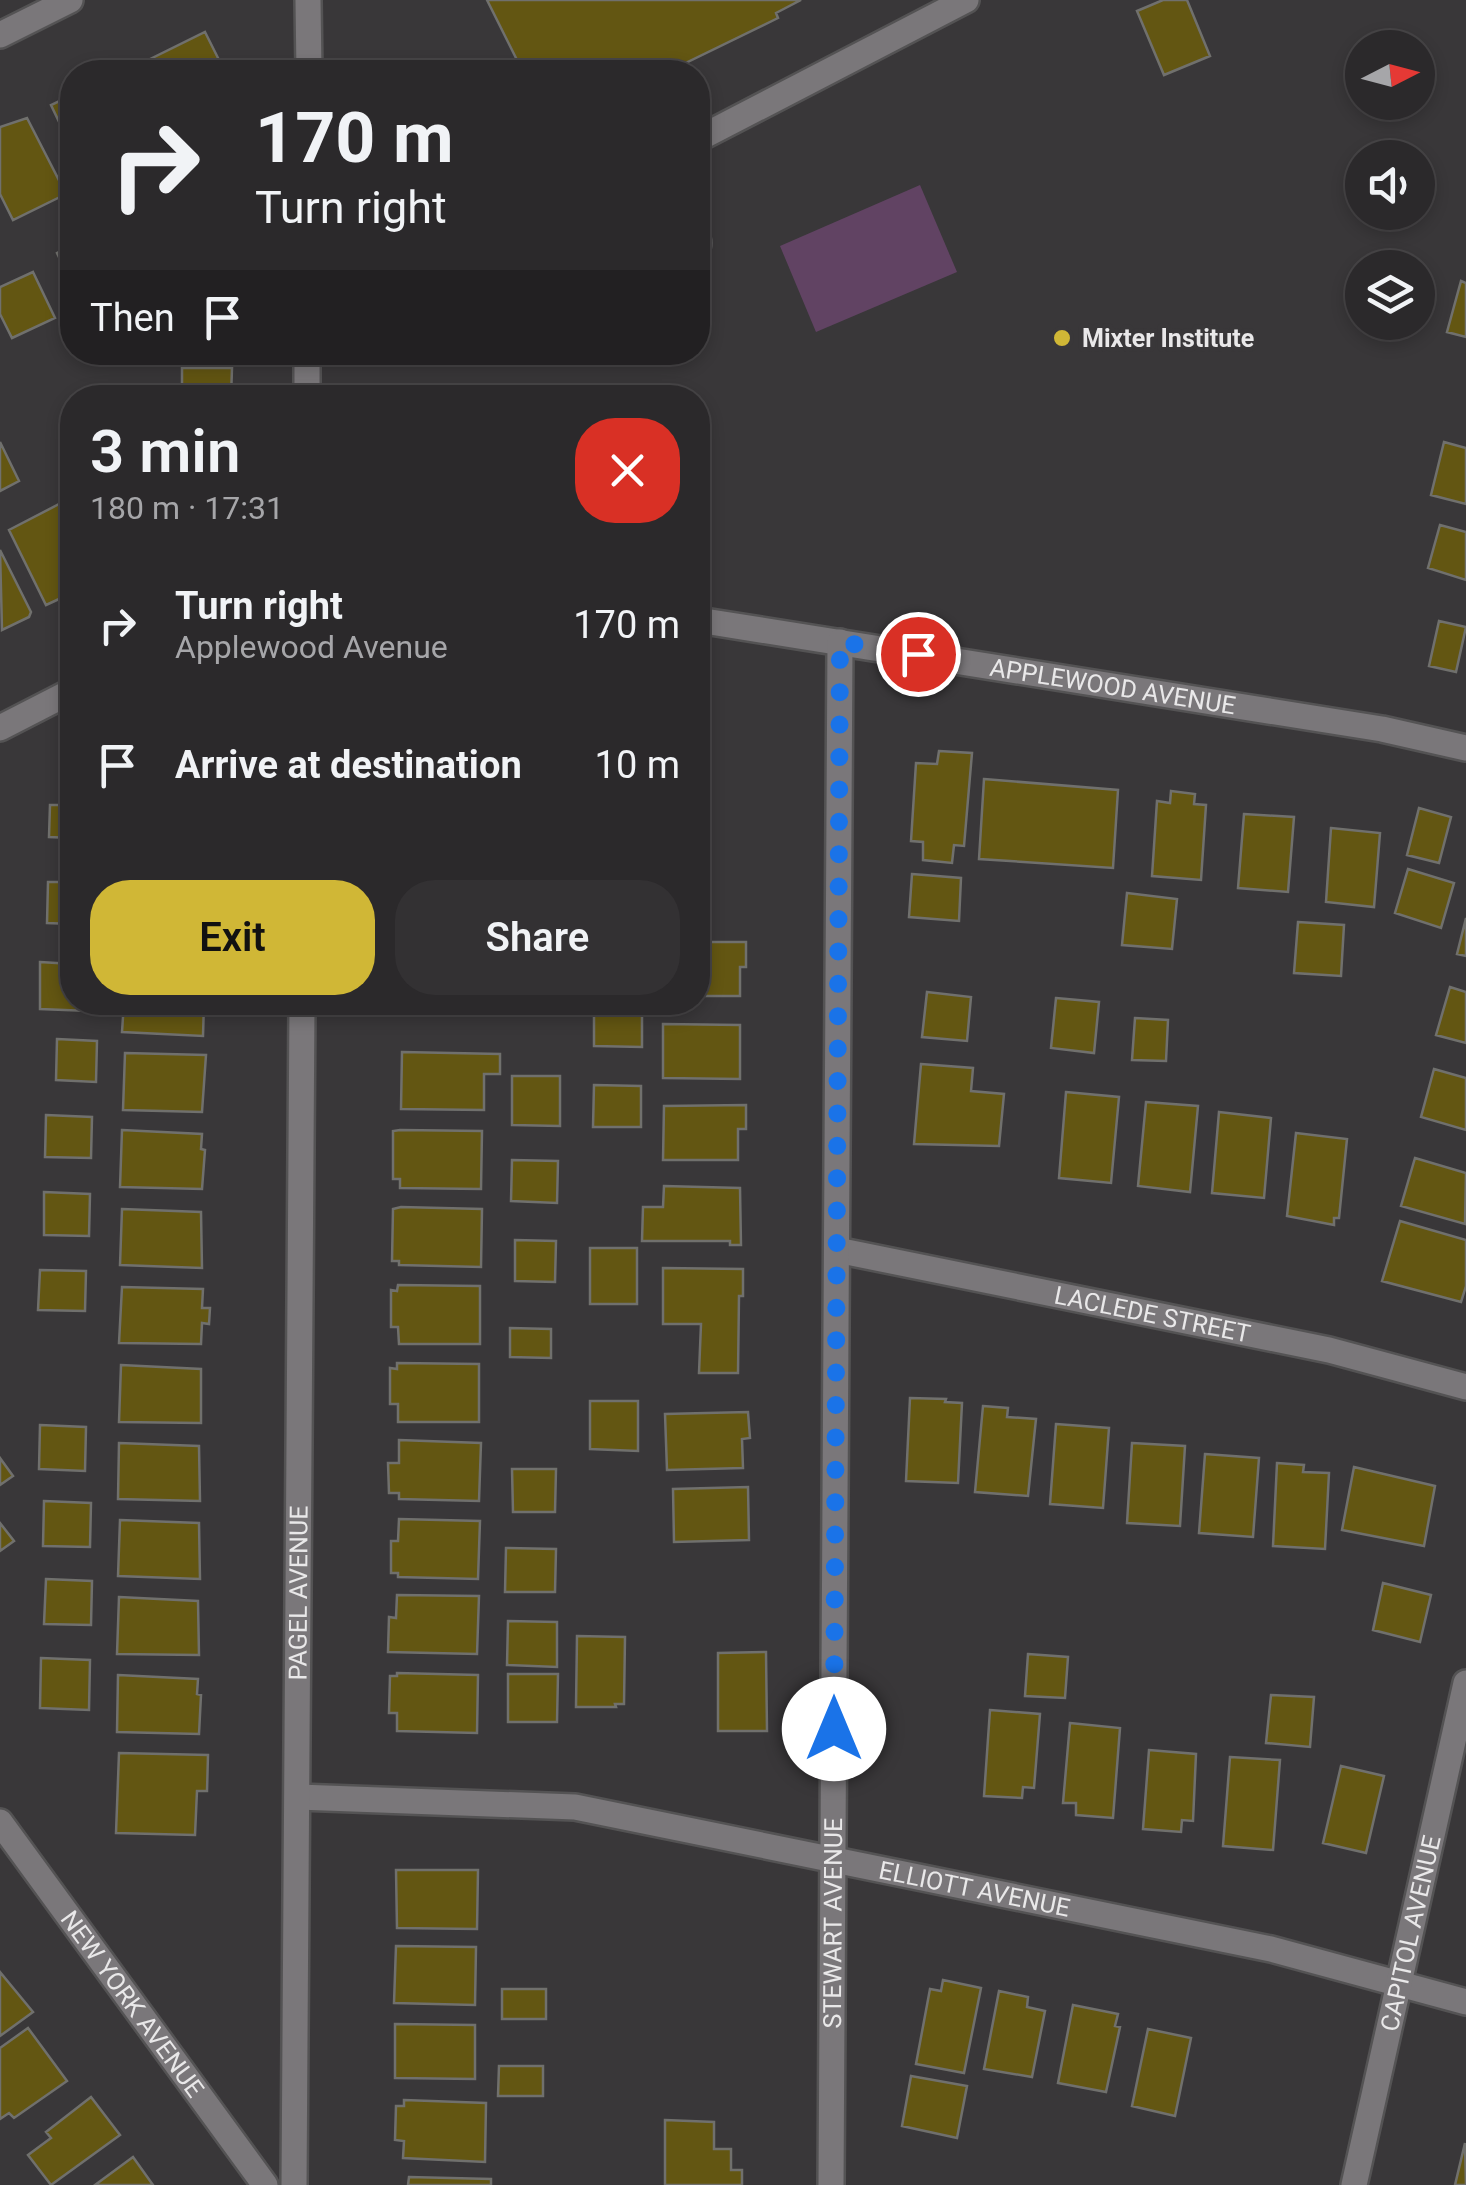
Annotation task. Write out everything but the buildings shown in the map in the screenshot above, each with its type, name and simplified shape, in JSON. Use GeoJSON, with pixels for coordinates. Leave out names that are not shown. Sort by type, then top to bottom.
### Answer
{"type":"FeatureCollection","features":[{"type":"Feature","properties":{"kind":"street"},"geometry":{"type":"LineString","coordinates":[[0,35],[70,0]]}},
{"type":"Feature","properties":{"kind":"street"},"geometry":{"type":"LineString","coordinates":[[308,0],[309,60]]}},
{"type":"Feature","properties":{"kind":"street"},"geometry":{"type":"LineString","coordinates":[[710,133],[966,0]]}},
{"type":"Feature","properties":{"kind":"street","name":"APPLEWOOD AVENUE"},"geometry":{"type":"LineString","coordinates":[[710,622],[1382,729],[1466,748]]}},
{"type":"Feature","properties":{"kind":"street","name":"STEWART AVENUE"},"geometry":{"type":"LineString","coordinates":[[831,2185],[840,642]]}},
{"type":"Feature","properties":{"kind":"street"},"geometry":{"type":"LineString","coordinates":[[0,728],[60,697]]}},
{"type":"Feature","properties":{"kind":"street","name":"PAGEL AVENUE"},"geometry":{"type":"LineString","coordinates":[[294,2185],[302,1015]]}},
{"type":"Feature","properties":{"kind":"street","name":"LACLEDE STREET"},"geometry":{"type":"LineString","coordinates":[[836,1250],[1329,1350],[1466,1387]]}},
{"type":"Feature","properties":{"kind":"street","name":"CAPITOL AVENUE"},"geometry":{"type":"LineString","coordinates":[[1354,2185],[1466,1683]]}},
{"type":"Feature","properties":{"kind":"street","name":"ELLIOTT AVENUE"},"geometry":{"type":"LineString","coordinates":[[298,1798],[575,1808],[1271,1948],[1466,2002]]}},
{"type":"Feature","properties":{"kind":"street","name":"NEW YORK AVENUE"},"geometry":{"type":"LineString","coordinates":[[0,1822],[265,2185]]}},
{"type":"Feature","properties":{"kind":"shaded area"},"geometry":{"type":"Polygon","coordinates":[[[920,185],[957,272],[816,332],[780,246],[920,185]]]}},
{"type":"Feature","properties":{"kind":"place","name":"Mixter Institute"},"geometry":{"type":"Point","coordinates":[1062,338]}},
{"type":"Feature","properties":{"kind":"route"},"geometry":{"type":"LineString","coordinates":[[834,1729],[840,642],[918,654]]}}]}
